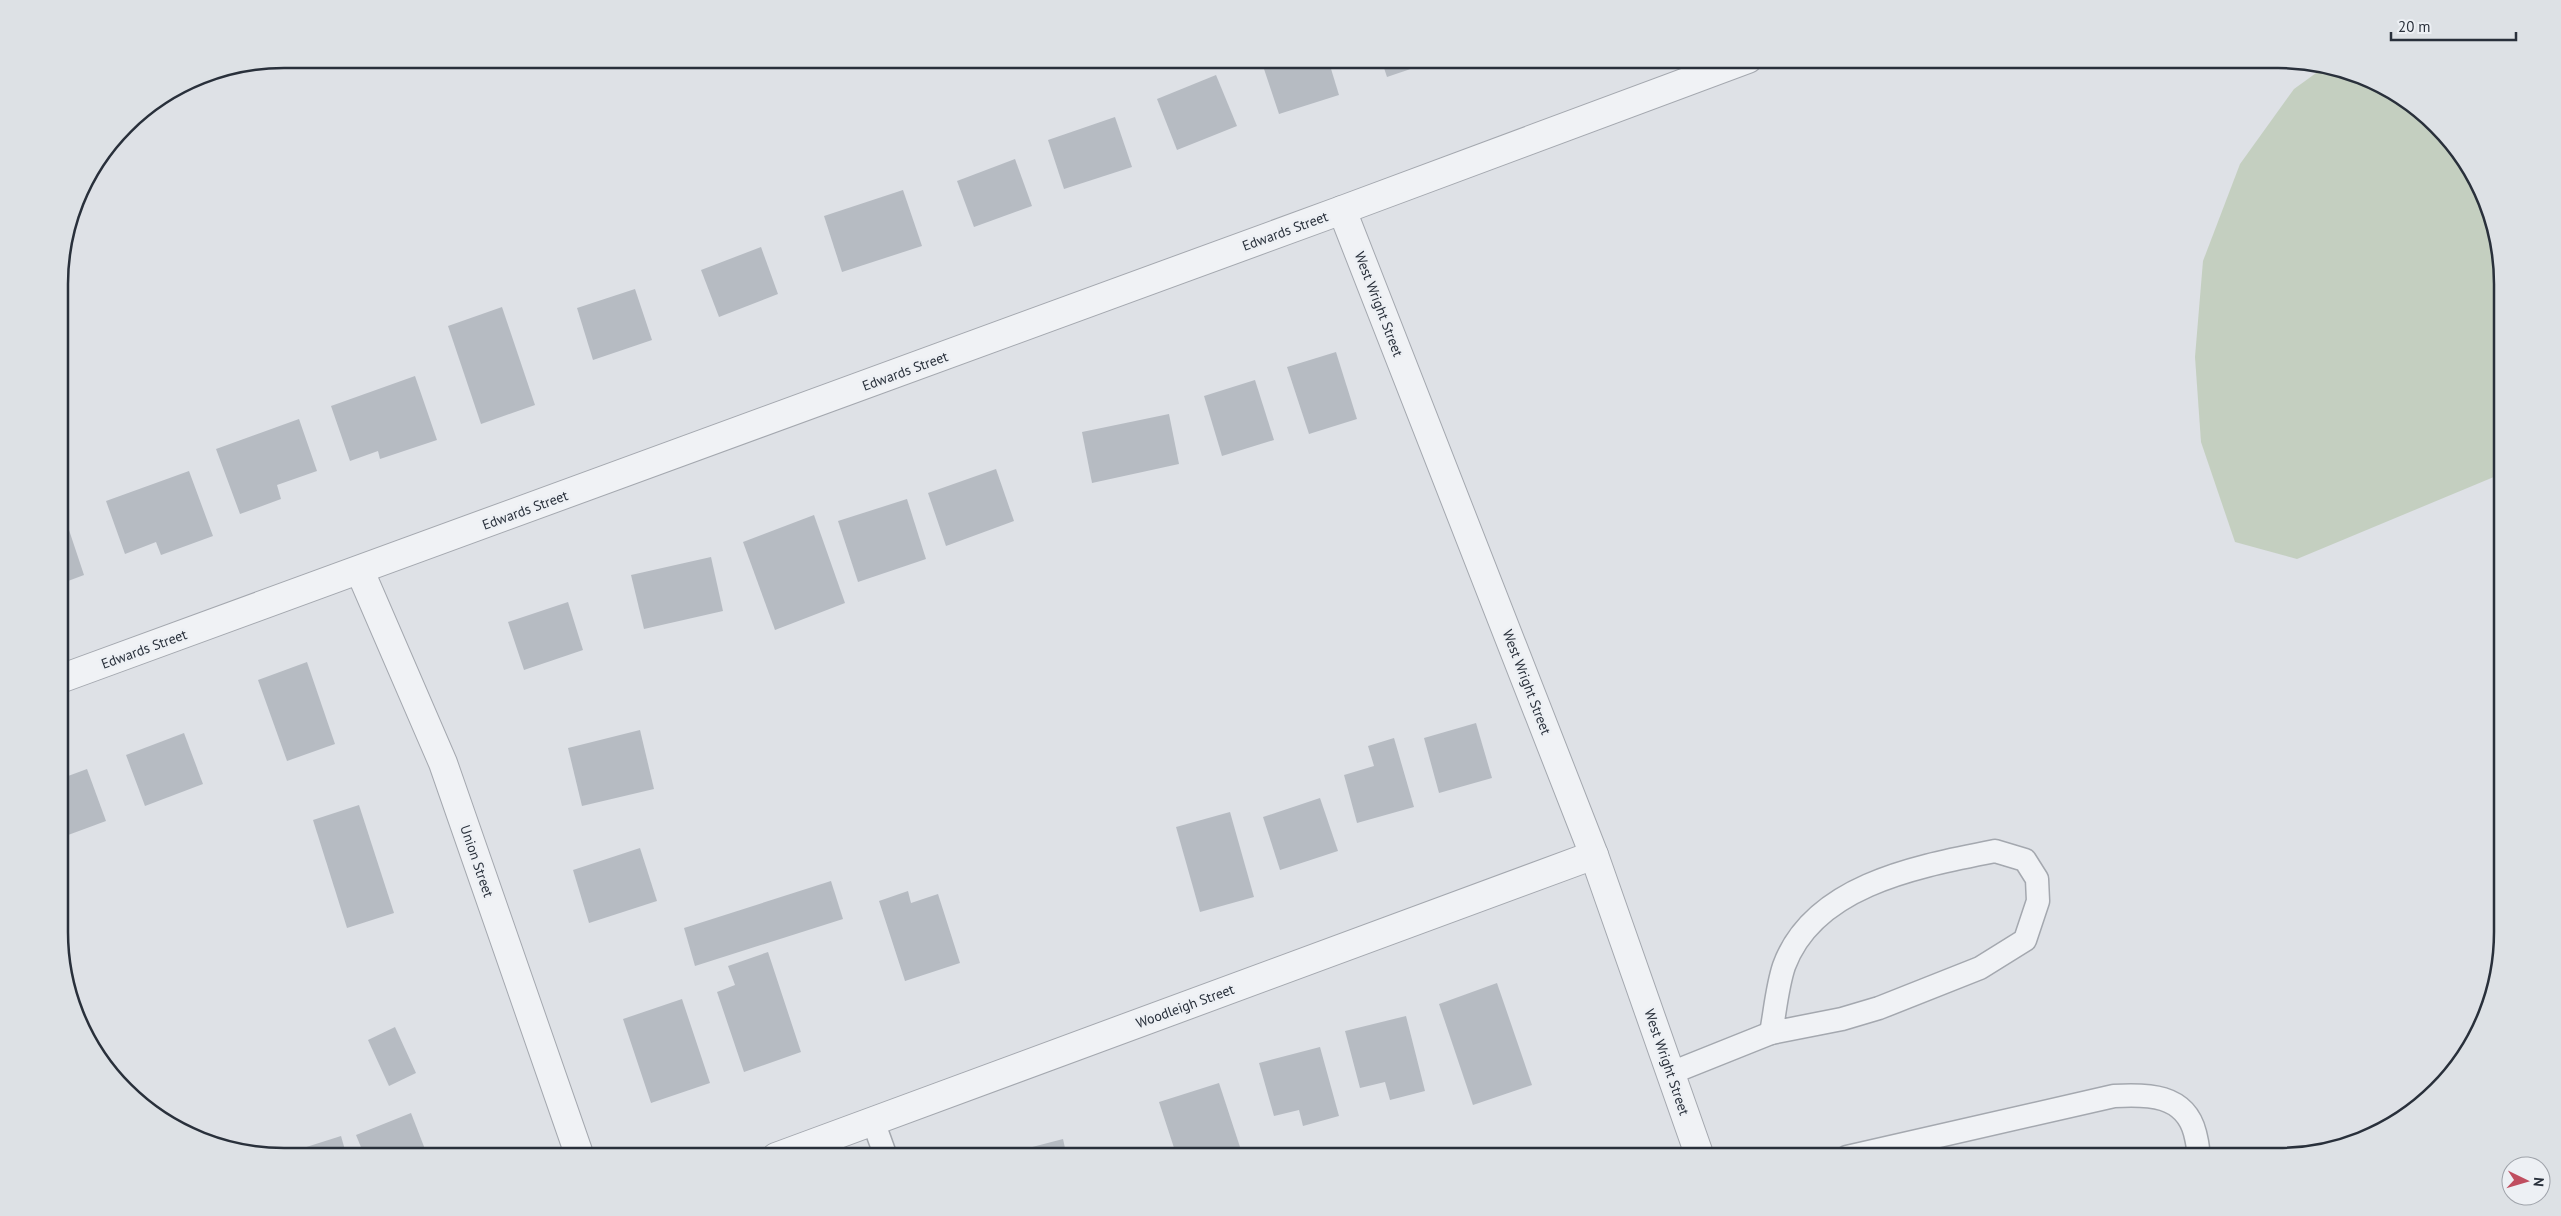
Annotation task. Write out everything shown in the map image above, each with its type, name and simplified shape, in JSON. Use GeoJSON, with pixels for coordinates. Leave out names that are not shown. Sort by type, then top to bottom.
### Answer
{"type":"FeatureCollection","features":[{"type":"Feature","properties":{"kind":"street","name":"Edwards Street"},"geometry":{"type":"LineString","coordinates":[[68,676],[360,571],[1726,67]]}},
{"type":"Feature","properties":{"kind":"street","name":"West Wright Street"},"geometry":{"type":"LineString","coordinates":[[1342,210],[1594,854],[1697,1148]]}},
{"type":"Feature","properties":{"kind":"street","name":"Union Street"},"geometry":{"type":"LineString","coordinates":[[360,571],[443,763],[577,1148]]}},
{"type":"Feature","properties":{"kind":"street","name":"Woodleigh Street"},"geometry":{"type":"LineString","coordinates":[[800,1148],[1594,854]]}},
{"type":"Feature","properties":{"kind":"lane"},"geometry":{"type":"LineString","coordinates":[[1671,1073],[1771,1033],[1842,1019],[1879,1008],[1980,968],[2024,940],[2038,901],[2037,879],[2025,860],[1995,851],[1914,870],[1852,893],[1819,915],[1798,940],[1784,966],[1771,1033]]}},
{"type":"Feature","properties":{"kind":"lane"},"geometry":{"type":"LineString","coordinates":[[1887,1148],[2105,1098],[2143,1094],[2162,1097],[2180,1107],[2193,1125],[2199,1148]]}},
{"type":"Feature","properties":{"kind":"lane"},"geometry":{"type":"LineString","coordinates":[[873,1121],[883,1148]]}},
{"type":"Feature","properties":{"kind":"green space"},"geometry":{"type":"Polygon","coordinates":[[[2318,72],[2333,75],[2360,84],[2385,96],[2420,121],[2449,152],[2465,176],[2477,201],[2492,255],[2494,284],[2494,477],[2297,559],[2235,542],[2201,442],[2195,357],[2203,261],[2240,164],[2294,89],[2318,72]]]}},
{"type":"Feature","properties":{"kind":"building"},"geometry":{"type":"Polygon","coordinates":[[[1263,67],[1330,67],[1339,95],[1279,114],[1263,67]]]}},
{"type":"Feature","properties":{"kind":"building"},"geometry":{"type":"Polygon","coordinates":[[[1384,67],[1416,67],[1387,77],[1384,67]]]}},
{"type":"Feature","properties":{"kind":"building"},"geometry":{"type":"Polygon","coordinates":[[[1216,75],[1237,126],[1177,150],[1157,99],[1216,75]]]}},
{"type":"Feature","properties":{"kind":"building"},"geometry":{"type":"Polygon","coordinates":[[[1115,117],[1132,167],[1064,189],[1048,140],[1115,117]]]}},
{"type":"Feature","properties":{"kind":"building"},"geometry":{"type":"Polygon","coordinates":[[[1015,159],[1032,206],[974,227],[957,181],[1015,159]]]}},
{"type":"Feature","properties":{"kind":"building"},"geometry":{"type":"Polygon","coordinates":[[[903,190],[922,246],[842,272],[824,216],[903,190]]]}},
{"type":"Feature","properties":{"kind":"building"},"geometry":{"type":"Polygon","coordinates":[[[761,247],[778,294],[719,317],[701,270],[761,247]]]}},
{"type":"Feature","properties":{"kind":"building"},"geometry":{"type":"Polygon","coordinates":[[[635,289],[652,340],[593,360],[577,308],[635,289]]]}},
{"type":"Feature","properties":{"kind":"building"},"geometry":{"type":"Polygon","coordinates":[[[502,307],[535,405],[481,424],[448,326],[502,307]]]}},
{"type":"Feature","properties":{"kind":"building"},"geometry":{"type":"Polygon","coordinates":[[[1336,352],[1357,419],[1309,434],[1287,367],[1336,352]]]}},
{"type":"Feature","properties":{"kind":"building"},"geometry":{"type":"Polygon","coordinates":[[[415,376],[437,440],[380,459],[378,451],[350,461],[331,406],[415,376]]]}},
{"type":"Feature","properties":{"kind":"building"},"geometry":{"type":"Polygon","coordinates":[[[1255,380],[1274,440],[1222,456],[1204,396],[1255,380]]]}},
{"type":"Feature","properties":{"kind":"building"},"geometry":{"type":"Polygon","coordinates":[[[1169,414],[1179,464],[1092,483],[1082,432],[1169,414]]]}},
{"type":"Feature","properties":{"kind":"building"},"geometry":{"type":"Polygon","coordinates":[[[299,419],[317,471],[277,485],[281,499],[240,514],[216,449],[299,419]]]}},
{"type":"Feature","properties":{"kind":"building"},"geometry":{"type":"Polygon","coordinates":[[[996,469],[1014,521],[946,546],[928,493],[996,469]]]}},
{"type":"Feature","properties":{"kind":"building"},"geometry":{"type":"Polygon","coordinates":[[[189,471],[213,536],[161,555],[156,542],[125,554],[106,501],[189,471]]]}},
{"type":"Feature","properties":{"kind":"building"},"geometry":{"type":"Polygon","coordinates":[[[907,499],[926,559],[858,582],[838,521],[907,499]]]}},
{"type":"Feature","properties":{"kind":"building"},"geometry":{"type":"Polygon","coordinates":[[[814,515],[845,603],[775,630],[743,542],[814,515]]]}},
{"type":"Feature","properties":{"kind":"building"},"geometry":{"type":"Polygon","coordinates":[[[68,527],[84,575],[68,581],[68,527]]]}},
{"type":"Feature","properties":{"kind":"building"},"geometry":{"type":"Polygon","coordinates":[[[711,557],[723,611],[644,629],[631,575],[711,557]]]}},
{"type":"Feature","properties":{"kind":"building"},"geometry":{"type":"Polygon","coordinates":[[[568,602],[583,650],[524,670],[508,622],[568,602]]]}},
{"type":"Feature","properties":{"kind":"building"},"geometry":{"type":"Polygon","coordinates":[[[307,662],[335,744],[287,761],[258,680],[307,662]]]}},
{"type":"Feature","properties":{"kind":"building"},"geometry":{"type":"Polygon","coordinates":[[[1476,723],[1492,778],[1439,793],[1424,738],[1476,723]]]}},
{"type":"Feature","properties":{"kind":"building"},"geometry":{"type":"Polygon","coordinates":[[[640,730],[654,789],[582,806],[568,748],[640,730]]]}},
{"type":"Feature","properties":{"kind":"building"},"geometry":{"type":"Polygon","coordinates":[[[184,733],[203,784],[145,806],[126,755],[184,733]]]}},
{"type":"Feature","properties":{"kind":"building"},"geometry":{"type":"Polygon","coordinates":[[[1394,738],[1414,807],[1357,823],[1344,775],[1374,766],[1368,746],[1394,738]]]}},
{"type":"Feature","properties":{"kind":"building"},"geometry":{"type":"Polygon","coordinates":[[[87,769],[106,821],[68,835],[68,776],[87,769]]]}},
{"type":"Feature","properties":{"kind":"building"},"geometry":{"type":"Polygon","coordinates":[[[1320,798],[1338,851],[1280,870],[1263,817],[1320,798]]]}},
{"type":"Feature","properties":{"kind":"building"},"geometry":{"type":"Polygon","coordinates":[[[359,805],[394,913],[347,928],[313,820],[359,805]]]}},
{"type":"Feature","properties":{"kind":"building"},"geometry":{"type":"Polygon","coordinates":[[[1230,812],[1254,897],[1200,912],[1176,827],[1230,812]]]}},
{"type":"Feature","properties":{"kind":"building"},"geometry":{"type":"Polygon","coordinates":[[[640,848],[657,901],[589,923],[573,870],[640,848]]]}},
{"type":"Feature","properties":{"kind":"building"},"geometry":{"type":"Polygon","coordinates":[[[831,881],[843,919],[695,966],[684,928],[831,881]]]}},
{"type":"Feature","properties":{"kind":"building"},"geometry":{"type":"Polygon","coordinates":[[[908,891],[911,903],[938,894],[960,963],[905,981],[879,901],[908,891]]]}},
{"type":"Feature","properties":{"kind":"building"},"geometry":{"type":"Polygon","coordinates":[[[768,952],[801,1052],[744,1072],[717,992],[735,985],[728,966],[768,952]]]}},
{"type":"Feature","properties":{"kind":"building"},"geometry":{"type":"Polygon","coordinates":[[[1497,983],[1532,1085],[1473,1105],[1439,1004],[1497,983]]]}},
{"type":"Feature","properties":{"kind":"building"},"geometry":{"type":"Polygon","coordinates":[[[682,999],[710,1083],[651,1103],[623,1019],[682,999]]]}},
{"type":"Feature","properties":{"kind":"building"},"geometry":{"type":"Polygon","coordinates":[[[1406,1016],[1425,1091],[1390,1100],[1385,1082],[1360,1088],[1345,1031],[1406,1016]]]}},
{"type":"Feature","properties":{"kind":"building"},"geometry":{"type":"Polygon","coordinates":[[[395,1027],[416,1073],[389,1086],[368,1040],[395,1027]]]}},
{"type":"Feature","properties":{"kind":"building"},"geometry":{"type":"Polygon","coordinates":[[[1320,1047],[1339,1116],[1303,1126],[1299,1110],[1274,1116],[1259,1063],[1320,1047]]]}},
{"type":"Feature","properties":{"kind":"building"},"geometry":{"type":"Polygon","coordinates":[[[1219,1083],[1240,1147],[1174,1148],[1159,1102],[1219,1083]]]}},
{"type":"Feature","properties":{"kind":"building"},"geometry":{"type":"Polygon","coordinates":[[[411,1113],[425,1148],[361,1148],[356,1135],[411,1113]]]}},
{"type":"Feature","properties":{"kind":"building"},"geometry":{"type":"Polygon","coordinates":[[[341,1136],[344,1148],[303,1148],[341,1136]]]}},
{"type":"Feature","properties":{"kind":"building"},"geometry":{"type":"Polygon","coordinates":[[[1063,1139],[1065,1148],[1029,1148],[1063,1139]]]}}]}
